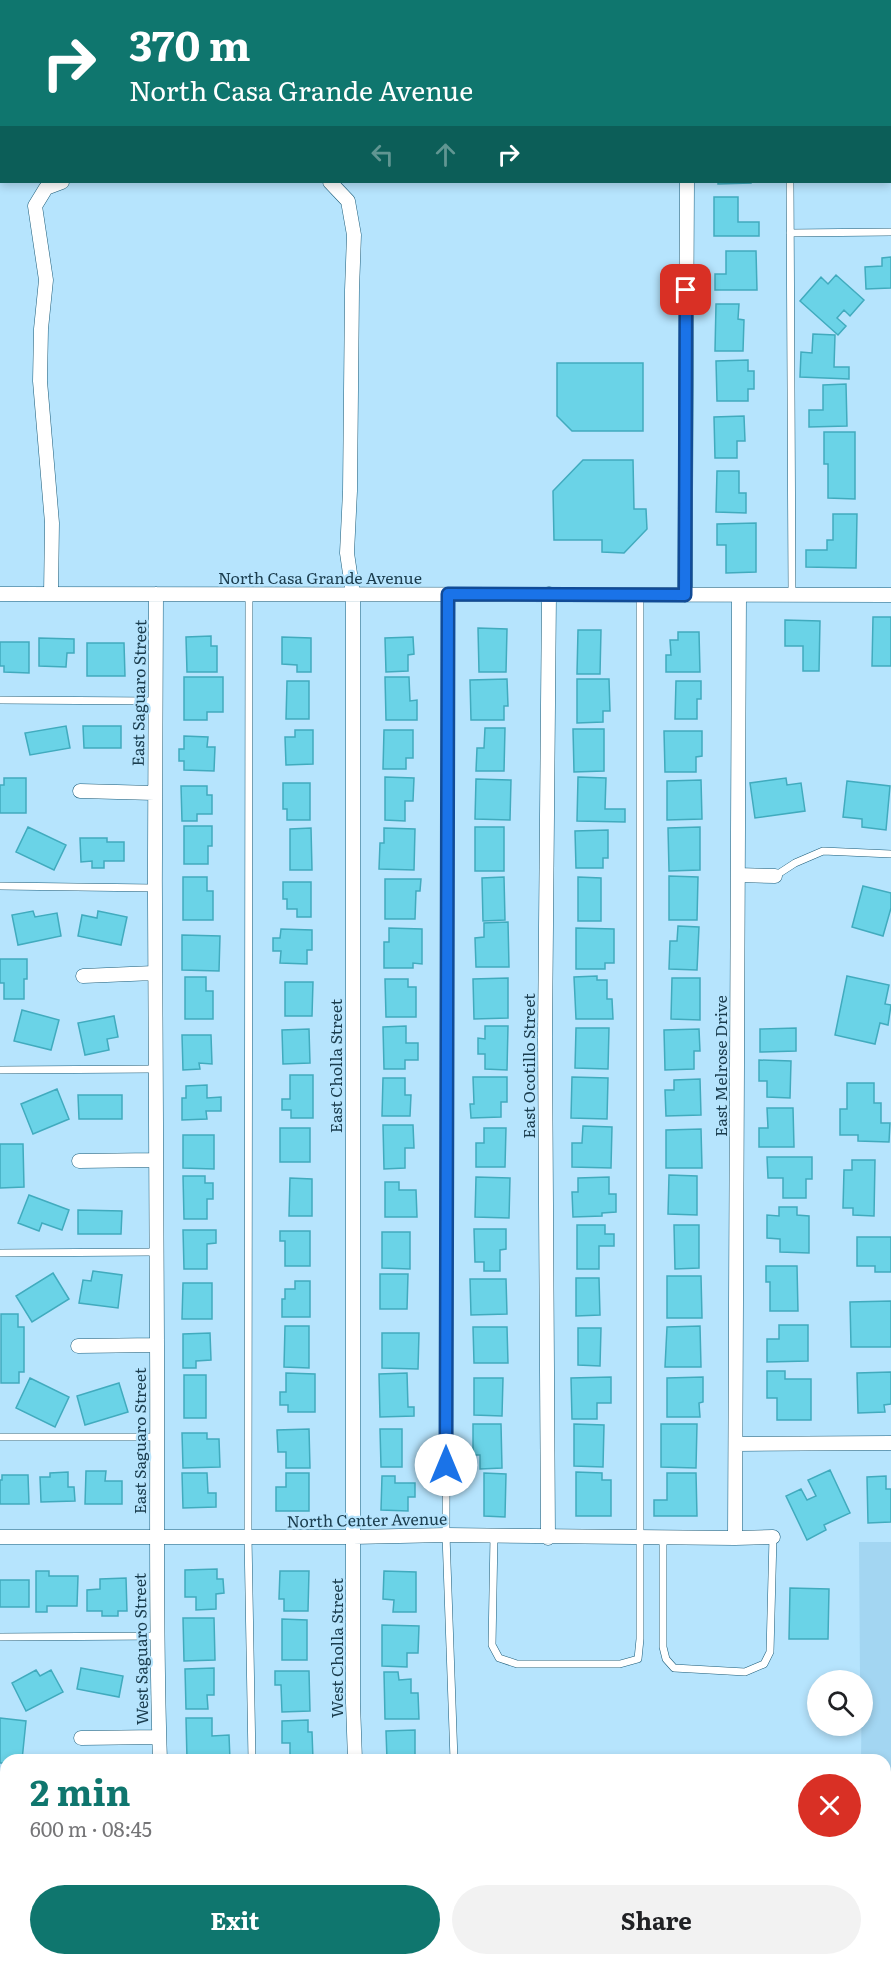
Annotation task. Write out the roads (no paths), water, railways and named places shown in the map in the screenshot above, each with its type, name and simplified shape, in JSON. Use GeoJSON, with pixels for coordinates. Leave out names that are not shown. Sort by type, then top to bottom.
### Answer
{"type":"FeatureCollection","features":[{"type":"Feature","properties":{"kind":"street"},"geometry":{"type":"LineString","coordinates":[[51,594],[52,523],[40,381],[41,329],[46,280],[35,206],[46,188],[60,183]]}},
{"type":"Feature","properties":{"kind":"street","name":"East Cholla Street"},"geometry":{"type":"LineString","coordinates":[[331,183],[348,201],[354,235],[347,554],[352,594],[353,1537]]}},
{"type":"Feature","properties":{"kind":"street"},"geometry":{"type":"LineString","coordinates":[[685,595],[687,183]]}},
{"type":"Feature","properties":{"kind":"street","name":"North Casa Grande Avenue"},"geometry":{"type":"LineString","coordinates":[[0,594],[891,595]]}},
{"type":"Feature","properties":{"kind":"street","name":"East Saguaro Street"},"geometry":{"type":"LineString","coordinates":[[156,594],[154,793],[156,1537]]}},
{"type":"Feature","properties":{"kind":"street","name":"East Ocotillo Street"},"geometry":{"type":"LineString","coordinates":[[548,1538],[545,1037],[549,594]]}},
{"type":"Feature","properties":{"kind":"street","name":"East Melrose Drive"},"geometry":{"type":"LineString","coordinates":[[735,1538],[739,595]]}},
{"type":"Feature","properties":{"kind":"street"},"geometry":{"type":"LineString","coordinates":[[80,791],[154,793]]}},
{"type":"Feature","properties":{"kind":"street"},"geometry":{"type":"LineString","coordinates":[[738,875],[775,876]]}},
{"type":"Feature","properties":{"kind":"street"},"geometry":{"type":"LineString","coordinates":[[83,976],[154,974]]}},
{"type":"Feature","properties":{"kind":"street"},"geometry":{"type":"LineString","coordinates":[[80,1161],[154,1160]]}},
{"type":"Feature","properties":{"kind":"street","name":"East Saguaro Street"},"geometry":{"type":"LineString","coordinates":[[78,1346],[157,1345]]}},
{"type":"Feature","properties":{"kind":"street"},"geometry":{"type":"LineString","coordinates":[[736,1444],[891,1443]]}},
{"type":"Feature","properties":{"kind":"street","name":"North Center Avenue"},"geometry":{"type":"LineString","coordinates":[[0,1537],[446,1535],[548,1538],[735,1538],[773,1536]]}},
{"type":"Feature","properties":{"kind":"street","name":"West Saguaro Street"},"geometry":{"type":"LineString","coordinates":[[156,1537],[160,1754]]}},
{"type":"Feature","properties":{"kind":"street","name":"West Cholla Street"},"geometry":{"type":"LineString","coordinates":[[353,1537],[352,1703],[355,1754]]}},
{"type":"Feature","properties":{"kind":"street"},"geometry":{"type":"LineString","coordinates":[[81,1738],[159,1737]]}},
{"type":"Feature","properties":{"kind":"lane"},"geometry":{"type":"LineString","coordinates":[[790,183],[792,595]]}},
{"type":"Feature","properties":{"kind":"lane"},"geometry":{"type":"LineString","coordinates":[[790,233],[891,232]]}},
{"type":"Feature","properties":{"kind":"lane"},"geometry":{"type":"LineString","coordinates":[[249,594],[248,1537],[252,1754]]}},
{"type":"Feature","properties":{"kind":"lane"},"geometry":{"type":"LineString","coordinates":[[448,594],[446,1535],[454,1754]]}},
{"type":"Feature","properties":{"kind":"lane"},"geometry":{"type":"LineString","coordinates":[[494,1536],[492,1646],[499,1658],[517,1664],[620,1664],[638,1659],[640,1639],[640,595]]}},
{"type":"Feature","properties":{"kind":"lane"},"geometry":{"type":"LineString","coordinates":[[0,700],[155,701]]}},
{"type":"Feature","properties":{"kind":"lane"},"geometry":{"type":"LineString","coordinates":[[775,876],[795,863],[823,851],[891,854]]}},
{"type":"Feature","properties":{"kind":"lane"},"geometry":{"type":"LineString","coordinates":[[0,886],[154,888]]}},
{"type":"Feature","properties":{"kind":"lane"},"geometry":{"type":"LineString","coordinates":[[0,1070],[154,1069]]}},
{"type":"Feature","properties":{"kind":"lane"},"geometry":{"type":"LineString","coordinates":[[0,1253],[155,1252]]}},
{"type":"Feature","properties":{"kind":"lane"},"geometry":{"type":"LineString","coordinates":[[0,1437],[156,1437]]}},
{"type":"Feature","properties":{"kind":"lane"},"geometry":{"type":"LineString","coordinates":[[663,1538],[663,1647],[666,1659],[674,1668],[745,1672],[764,1664],[770,1652],[773,1536]]}},
{"type":"Feature","properties":{"kind":"lane"},"geometry":{"type":"LineString","coordinates":[[0,1637],[158,1636]]}}]}
